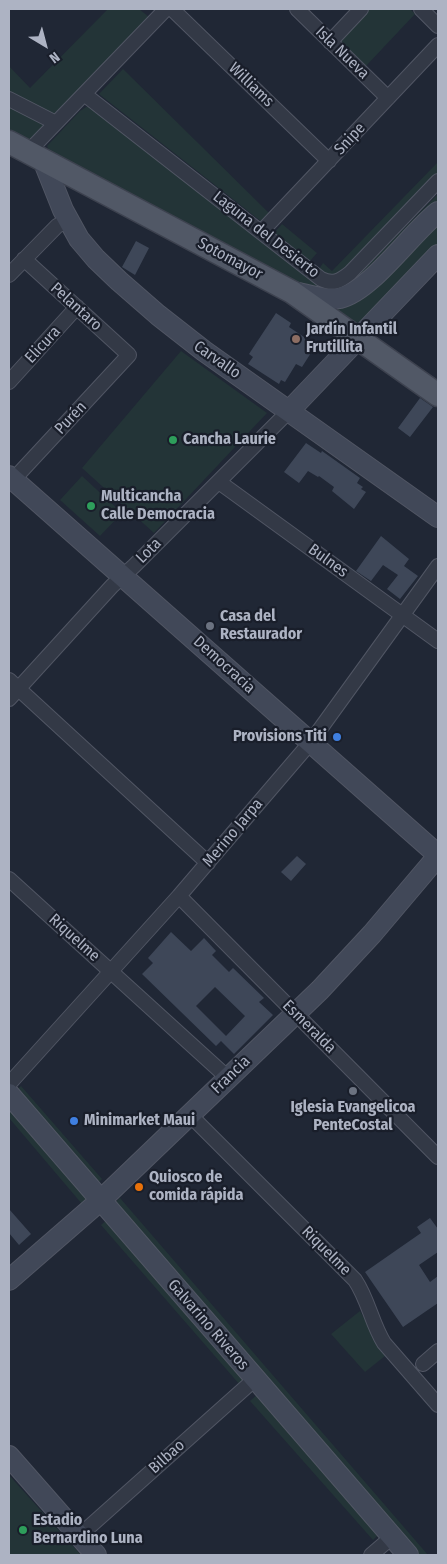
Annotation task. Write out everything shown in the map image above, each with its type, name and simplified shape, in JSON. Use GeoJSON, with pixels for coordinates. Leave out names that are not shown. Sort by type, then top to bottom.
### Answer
{"type":"FeatureCollection","features":[{"type":"Feature","properties":{"kind":"main road","name":"Sotomayor"},"geometry":{"type":"LineString","coordinates":[[26,152],[292,292],[438,395]]}},
{"type":"Feature","properties":{"kind":"street","name":"Williams"},"geometry":{"type":"LineString","coordinates":[[172,9],[329,161]]}},
{"type":"Feature","properties":{"kind":"street","name":"Isla Nueva"},"geometry":{"type":"LineString","coordinates":[[296,9],[388,98]]}},
{"type":"Feature","properties":{"kind":"street"},"geometry":{"type":"LineString","coordinates":[[330,42],[361,9]]}},
{"type":"Feature","properties":{"kind":"street"},"geometry":{"type":"LineString","coordinates":[[421,9],[438,26]]}},
{"type":"Feature","properties":{"kind":"street"},"geometry":{"type":"LineString","coordinates":[[26,152],[84,94],[157,12]]}},
{"type":"Feature","properties":{"kind":"street","name":"Snipe"},"geometry":{"type":"LineString","coordinates":[[261,232],[438,45]]}},
{"type":"Feature","properties":{"kind":"street","name":"Laguna del Desierto"},"geometry":{"type":"LineString","coordinates":[[84,94],[327,282],[336,282],[350,273],[438,181]]}},
{"type":"Feature","properties":{"kind":"street"},"geometry":{"type":"LineString","coordinates":[[9,99],[54,122],[57,121]]}},
{"type":"Feature","properties":{"kind":"street","name":"Carvallo"},"geometry":{"type":"LineString","coordinates":[[26,152],[79,239],[101,264],[158,315],[204,351],[438,517]]}},
{"type":"Feature","properties":{"kind":"street"},"geometry":{"type":"LineString","coordinates":[[292,292],[319,298],[334,298],[354,292],[370,280],[438,212]]}},
{"type":"Feature","properties":{"kind":"street"},"geometry":{"type":"LineString","coordinates":[[9,274],[57,226],[68,220]]}},
{"type":"Feature","properties":{"kind":"street","name":"Pelantaro"},"geometry":{"type":"LineString","coordinates":[[24,259],[129,355]]}},
{"type":"Feature","properties":{"kind":"street","name":"Lota"},"geometry":{"type":"LineString","coordinates":[[12,689],[112,586],[219,482],[359,338],[435,265]]}},
{"type":"Feature","properties":{"kind":"street","name":"Elicura"},"geometry":{"type":"LineString","coordinates":[[9,382],[77,307]]}},
{"type":"Feature","properties":{"kind":"street","name":"Purén"},"geometry":{"type":"LineString","coordinates":[[11,478],[129,355]]}},
{"type":"Feature","properties":{"kind":"street","name":"Democracia"},"geometry":{"type":"LineString","coordinates":[[11,478],[438,855]]}},
{"type":"Feature","properties":{"kind":"street","name":"Bulnes"},"geometry":{"type":"LineString","coordinates":[[219,482],[438,641]]}},
{"type":"Feature","properties":{"kind":"street","name":"Merino Jarpa"},"geometry":{"type":"LineString","coordinates":[[9,1084],[112,972],[310,743],[438,566]]}},
{"type":"Feature","properties":{"kind":"street"},"geometry":{"type":"LineString","coordinates":[[12,689],[208,863]]}},
{"type":"Feature","properties":{"kind":"street","name":"Francia"},"geometry":{"type":"LineString","coordinates":[[9,1280],[101,1200],[320,990],[372,934],[438,855]]}},
{"type":"Feature","properties":{"kind":"street","name":"Riquelme"},"geometry":{"type":"LineString","coordinates":[[9,879],[228,1078]]}},
{"type":"Feature","properties":{"kind":"street","name":"Esmeralda"},"geometry":{"type":"LineString","coordinates":[[179,896],[438,1157]]}},
{"type":"Feature","properties":{"kind":"street","name":"Galvarino Riveros"},"geometry":{"type":"LineString","coordinates":[[9,1094],[408,1555]]}},
{"type":"Feature","properties":{"kind":"street","name":"Riquelme"},"geometry":{"type":"LineString","coordinates":[[190,1115],[355,1280],[384,1343],[438,1405]]}},
{"type":"Feature","properties":{"kind":"street"},"geometry":{"type":"LineString","coordinates":[[423,1364],[438,1351]]}},
{"type":"Feature","properties":{"kind":"street","name":"Bilbao"},"geometry":{"type":"LineString","coordinates":[[79,1536],[256,1379]]}},
{"type":"Feature","properties":{"kind":"street"},"geometry":{"type":"LineString","coordinates":[[9,1456],[96,1555]]}},
{"type":"Feature","properties":{"kind":"street"},"geometry":{"type":"LineString","coordinates":[[371,1555],[392,1537]]}},
{"type":"Feature","properties":{"kind":"shaded area"},"geometry":{"type":"Polygon","coordinates":[[[108,9],[139,9],[149,17],[55,115],[50,117],[9,96],[9,66],[30,88],[108,9]]]}},
{"type":"Feature","properties":{"kind":"shaded area"},"geometry":{"type":"Polygon","coordinates":[[[364,9],[410,9],[415,14],[366,66],[337,37],[364,9]]]}},
{"type":"Feature","properties":{"kind":"shaded area"},"geometry":{"type":"Polygon","coordinates":[[[123,69],[270,214],[262,222],[99,94],[123,69]]]}},
{"type":"Feature","properties":{"kind":"shaded area"},"geometry":{"type":"Polygon","coordinates":[[[9,107],[47,126],[36,145],[9,130],[9,107]]]}},
{"type":"Feature","properties":{"kind":"shaded area"},"geometry":{"type":"Polygon","coordinates":[[[86,107],[91,107],[332,288],[349,284],[438,194],[438,205],[351,288],[318,294],[49,151],[47,146],[86,107]]]}},
{"type":"Feature","properties":{"kind":"shaded area"},"geometry":{"type":"Polygon","coordinates":[[[438,162],[438,173],[338,276],[328,276],[319,269],[323,263],[332,271],[438,162]]]}},
{"type":"Feature","properties":{"kind":"shaded area"},"geometry":{"type":"Polygon","coordinates":[[[438,220],[438,245],[359,327],[322,305],[438,220]]]}},
{"type":"Feature","properties":{"kind":"shaded area"},"geometry":{"type":"Polygon","coordinates":[[[282,224],[317,253],[310,261],[274,233],[282,224]]]}},
{"type":"Feature","properties":{"kind":"shaded area","name":"Cancha Laurie"},"geometry":{"type":"Polygon","coordinates":[[[181,351],[267,413],[154,533],[82,468],[181,351]]]}},
{"type":"Feature","properties":{"kind":"shaded area","name":"Multicancha Calle Democracia"},"geometry":{"type":"Polygon","coordinates":[[[82,476],[122,513],[100,536],[60,500],[82,476]]]}},
{"type":"Feature","properties":{"kind":"shaded area"},"geometry":{"type":"Polygon","coordinates":[[[21,1086],[102,1179],[95,1186],[14,1092],[21,1086]]]}},
{"type":"Feature","properties":{"kind":"shaded area"},"geometry":{"type":"Polygon","coordinates":[[[9,1105],[90,1197],[82,1204],[9,1118],[9,1105]]]}},
{"type":"Feature","properties":{"kind":"shaded area"},"geometry":{"type":"Polygon","coordinates":[[[120,1198],[428,1555],[415,1555],[112,1205],[120,1198]]]}},
{"type":"Feature","properties":{"kind":"shaded area"},"geometry":{"type":"Polygon","coordinates":[[[109,1218],[247,1378],[240,1385],[101,1225],[109,1218]]]}},
{"type":"Feature","properties":{"kind":"shaded area"},"geometry":{"type":"Polygon","coordinates":[[[360,1311],[385,1356],[365,1372],[331,1334],[360,1311]]]}},
{"type":"Feature","properties":{"kind":"shaded area"},"geometry":{"type":"Polygon","coordinates":[[[259,1393],[380,1533],[373,1540],[250,1401],[259,1393]]]}},
{"type":"Feature","properties":{"kind":"shaded area"},"geometry":{"type":"Polygon","coordinates":[[[9,1475],[17,1484],[81,1555],[9,1555],[9,1475]]]}},
{"type":"Feature","properties":{"kind":"building"},"geometry":{"type":"Polygon","coordinates":[[[136,241],[149,248],[135,275],[122,267],[136,241]]]}},
{"type":"Feature","properties":{"kind":"building"},"geometry":{"type":"Polygon","coordinates":[[[276,313],[291,323],[289,327],[316,345],[302,367],[296,364],[285,382],[281,380],[279,384],[248,364],[253,357],[249,354],[276,313]]]}},
{"type":"Feature","properties":{"kind":"building"},"geometry":{"type":"Polygon","coordinates":[[[420,398],[433,407],[410,437],[398,428],[420,398]]]}},
{"type":"Feature","properties":{"kind":"building"},"geometry":{"type":"Polygon","coordinates":[[[306,443],[321,453],[322,451],[360,478],[357,483],[366,492],[354,509],[332,491],[334,487],[319,476],[308,471],[299,483],[284,472],[306,443]]]}},
{"type":"Feature","properties":{"kind":"building"},"geometry":{"type":"Polygon","coordinates":[[[381,536],[409,559],[404,566],[418,576],[400,599],[387,589],[398,575],[383,565],[371,581],[356,571],[381,536]]]}},
{"type":"Feature","properties":{"kind":"building"},"geometry":{"type":"Polygon","coordinates":[[[297,856],[306,864],[291,881],[281,872],[297,856]]]}},
{"type":"Feature","properties":{"kind":"building"},"geometry":{"type":"Polygon","coordinates":[[[171,932],[191,951],[204,938],[216,951],[212,955],[229,972],[233,968],[264,998],[259,1002],[273,1015],[234,1054],[221,1041],[216,1046],[142,974],[153,963],[148,958],[171,932]],[[215,987],[196,1006],[226,1036],[245,1016],[215,987]]]}},
{"type":"Feature","properties":{"kind":"building"},"geometry":{"type":"Polygon","coordinates":[[[9,1209],[31,1234],[19,1245],[9,1233],[9,1209]]]}},
{"type":"Feature","properties":{"kind":"building"},"geometry":{"type":"Polygon","coordinates":[[[430,1218],[438,1229],[438,1252],[419,1265],[430,1282],[438,1276],[438,1303],[403,1327],[365,1272],[421,1233],[417,1227],[430,1218]]]}},
{"type":"Feature","properties":{"kind":"place","name":"Jardín Infantil Frutillita"},"geometry":{"type":"Point","coordinates":[296,339]}},
{"type":"Feature","properties":{"kind":"place","name":"Cancha Laurie"},"geometry":{"type":"Point","coordinates":[173,440]}},
{"type":"Feature","properties":{"kind":"place","name":"Multicancha Calle Democracia"},"geometry":{"type":"Point","coordinates":[91,506]}},
{"type":"Feature","properties":{"kind":"place","name":"Casa del Restaurador"},"geometry":{"type":"Point","coordinates":[210,626]}},
{"type":"Feature","properties":{"kind":"place","name":"Provisions Titi"},"geometry":{"type":"Point","coordinates":[337,737]}},
{"type":"Feature","properties":{"kind":"place","name":"Iglesia Evangelicoa PenteCostal"},"geometry":{"type":"Point","coordinates":[353,1091]}},
{"type":"Feature","properties":{"kind":"place","name":"Minimarket Maui"},"geometry":{"type":"Point","coordinates":[74,1121]}},
{"type":"Feature","properties":{"kind":"place","name":"Quiosco de comida rápida"},"geometry":{"type":"Point","coordinates":[139,1187]}},
{"type":"Feature","properties":{"kind":"place","name":"Estadio Bernardino Luna"},"geometry":{"type":"Point","coordinates":[23,1530]}}]}
